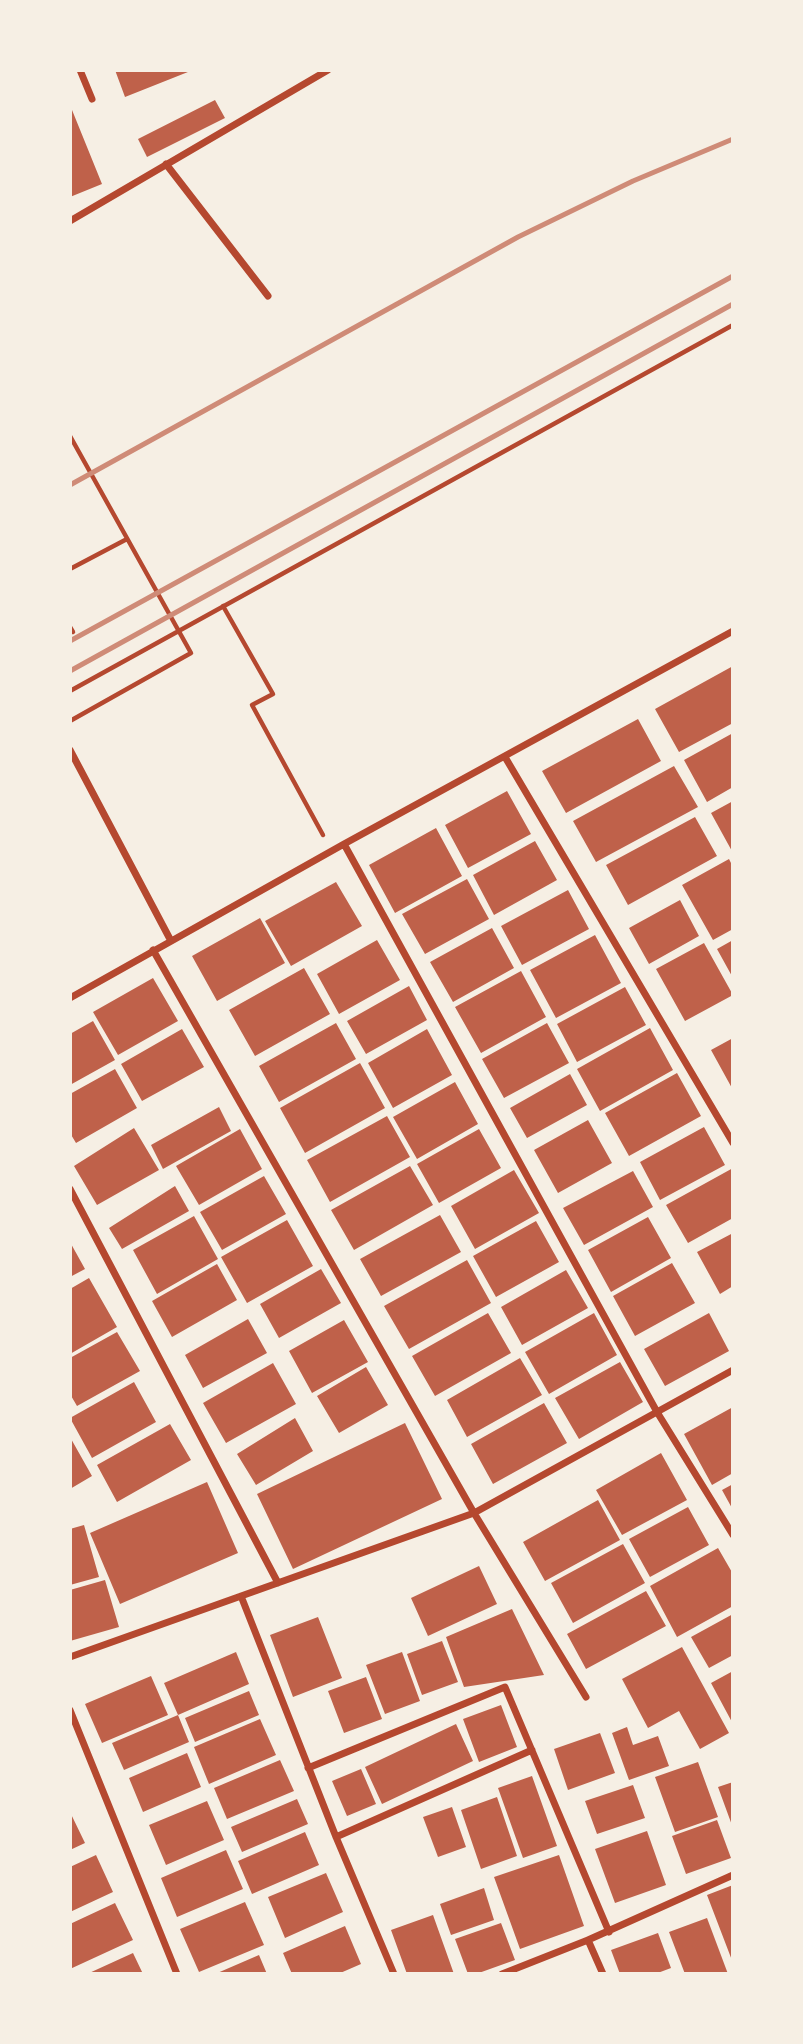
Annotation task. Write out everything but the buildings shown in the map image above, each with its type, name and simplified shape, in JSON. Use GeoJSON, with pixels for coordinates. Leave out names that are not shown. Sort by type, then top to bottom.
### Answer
{"type":"FeatureCollection","features":[{"type":"Feature","properties":{"kind":"street"},"geometry":{"type":"LineString","coordinates":[[80,70],[92,99]]}},
{"type":"Feature","properties":{"kind":"street"},"geometry":{"type":"LineString","coordinates":[[70,222],[328,70]]}},
{"type":"Feature","properties":{"kind":"street"},"geometry":{"type":"LineString","coordinates":[[166,164],[268,296]]}},
{"type":"Feature","properties":{"kind":"street"},"geometry":{"type":"LineString","coordinates":[[70,998],[331,851],[733,631]]}},
{"type":"Feature","properties":{"kind":"street"},"geometry":{"type":"LineString","coordinates":[[70,750],[171,941]]}},
{"type":"Feature","properties":{"kind":"street"},"geometry":{"type":"LineString","coordinates":[[505,757],[733,1143]]}},
{"type":"Feature","properties":{"kind":"street"},"geometry":{"type":"LineString","coordinates":[[344,844],[657,1412],[733,1535]]}},
{"type":"Feature","properties":{"kind":"street"},"geometry":{"type":"LineString","coordinates":[[153,950],[474,1514],[586,1697]]}},
{"type":"Feature","properties":{"kind":"street"},"geometry":{"type":"LineString","coordinates":[[70,1189],[278,1583]]}},
{"type":"Feature","properties":{"kind":"street"},"geometry":{"type":"LineString","coordinates":[[70,1657],[474,1514],[733,1370]]}},
{"type":"Feature","properties":{"kind":"street"},"geometry":{"type":"LineString","coordinates":[[241,1596],[336,1837],[394,1974]]}},
{"type":"Feature","properties":{"kind":"street"},"geometry":{"type":"LineString","coordinates":[[309,1768],[505,1687],[609,1932]]}},
{"type":"Feature","properties":{"kind":"street"},"geometry":{"type":"LineString","coordinates":[[70,1710],[177,1974]]}},
{"type":"Feature","properties":{"kind":"street"},"geometry":{"type":"LineString","coordinates":[[336,1837],[531,1750]]}},
{"type":"Feature","properties":{"kind":"street"},"geometry":{"type":"LineString","coordinates":[[502,1974],[609,1932],[733,1875]]}},
{"type":"Feature","properties":{"kind":"street"},"geometry":{"type":"LineString","coordinates":[[588,1940],[603,1974]]}},
{"type":"Feature","properties":{"kind":"path"},"geometry":{"type":"LineString","coordinates":[[70,691],[733,325]]}},
{"type":"Feature","properties":{"kind":"path"},"geometry":{"type":"LineString","coordinates":[[70,436],[191,653],[70,721]]}},
{"type":"Feature","properties":{"kind":"path"},"geometry":{"type":"LineString","coordinates":[[71,569],[127,539]]}},
{"type":"Feature","properties":{"kind":"path"},"geometry":{"type":"LineString","coordinates":[[223,606],[273,694],[252,705],[331,851]]}},
{"type":"Feature","properties":{"kind":"railway"},"geometry":{"type":"LineString","coordinates":[[70,485],[518,237],[633,181],[733,139]]}},
{"type":"Feature","properties":{"kind":"railway"},"geometry":{"type":"LineString","coordinates":[[70,641],[733,276]]}},
{"type":"Feature","properties":{"kind":"railway"},"geometry":{"type":"LineString","coordinates":[[70,671],[733,304]]}}]}
